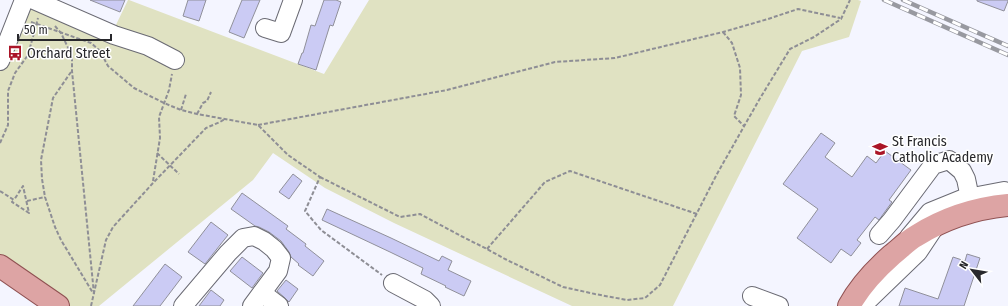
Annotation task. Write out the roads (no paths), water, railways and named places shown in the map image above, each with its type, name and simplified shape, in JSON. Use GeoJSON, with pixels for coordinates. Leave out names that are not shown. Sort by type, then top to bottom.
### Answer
{"type":"FeatureCollection","features":[{"type":"Feature","properties":{"kind":"main road"},"geometry":{"type":"LineString","coordinates":[[849,306],[864,283],[881,265],[916,236],[936,225],[967,213],[1008,205]]}},
{"type":"Feature","properties":{"kind":"main road"},"geometry":{"type":"LineString","coordinates":[[0,266],[57,306]]}},
{"type":"Feature","properties":{"kind":"street"},"geometry":{"type":"LineString","coordinates":[[264,28],[281,33],[293,0]]}},
{"type":"Feature","properties":{"kind":"street"},"geometry":{"type":"LineString","coordinates":[[0,61],[21,8]]}},
{"type":"Feature","properties":{"kind":"street"},"geometry":{"type":"LineString","coordinates":[[36,8],[148,46],[175,60]]}},
{"type":"Feature","properties":{"kind":"street"},"geometry":{"type":"LineString","coordinates":[[879,235],[933,165],[949,160],[962,171],[966,179],[970,198]]}},
{"type":"Feature","properties":{"kind":"street"},"geometry":{"type":"LineString","coordinates":[[900,249],[930,212],[962,199],[1004,191],[1008,192]]}},
{"type":"Feature","properties":{"kind":"street"},"geometry":{"type":"LineString","coordinates":[[862,306],[918,252],[936,225]]}},
{"type":"Feature","properties":{"kind":"street"},"geometry":{"type":"LineString","coordinates":[[184,306],[228,253],[243,238],[254,236],[264,241],[274,249],[281,258],[278,270],[257,300],[279,306]]}},
{"type":"Feature","properties":{"kind":"street"},"geometry":{"type":"LineString","coordinates":[[393,283],[425,300],[431,306]]}},
{"type":"Feature","properties":{"kind":"street"},"geometry":{"type":"LineString","coordinates":[[752,296],[778,306]]}},
{"type":"Feature","properties":{"kind":"railway"},"geometry":{"type":"LineString","coordinates":[[884,0],[1008,55]]}},
{"type":"Feature","properties":{"kind":"railway"},"geometry":{"type":"LineString","coordinates":[[903,0],[1008,46]]}},
{"type":"Feature","properties":{"kind":"place","name":"Orchard Street"},"geometry":{"type":"Point","coordinates":[15,53]}},
{"type":"Feature","properties":{"kind":"place","name":"St Francis Catholic Academy"},"geometry":{"type":"Point","coordinates":[880,149]}}]}
